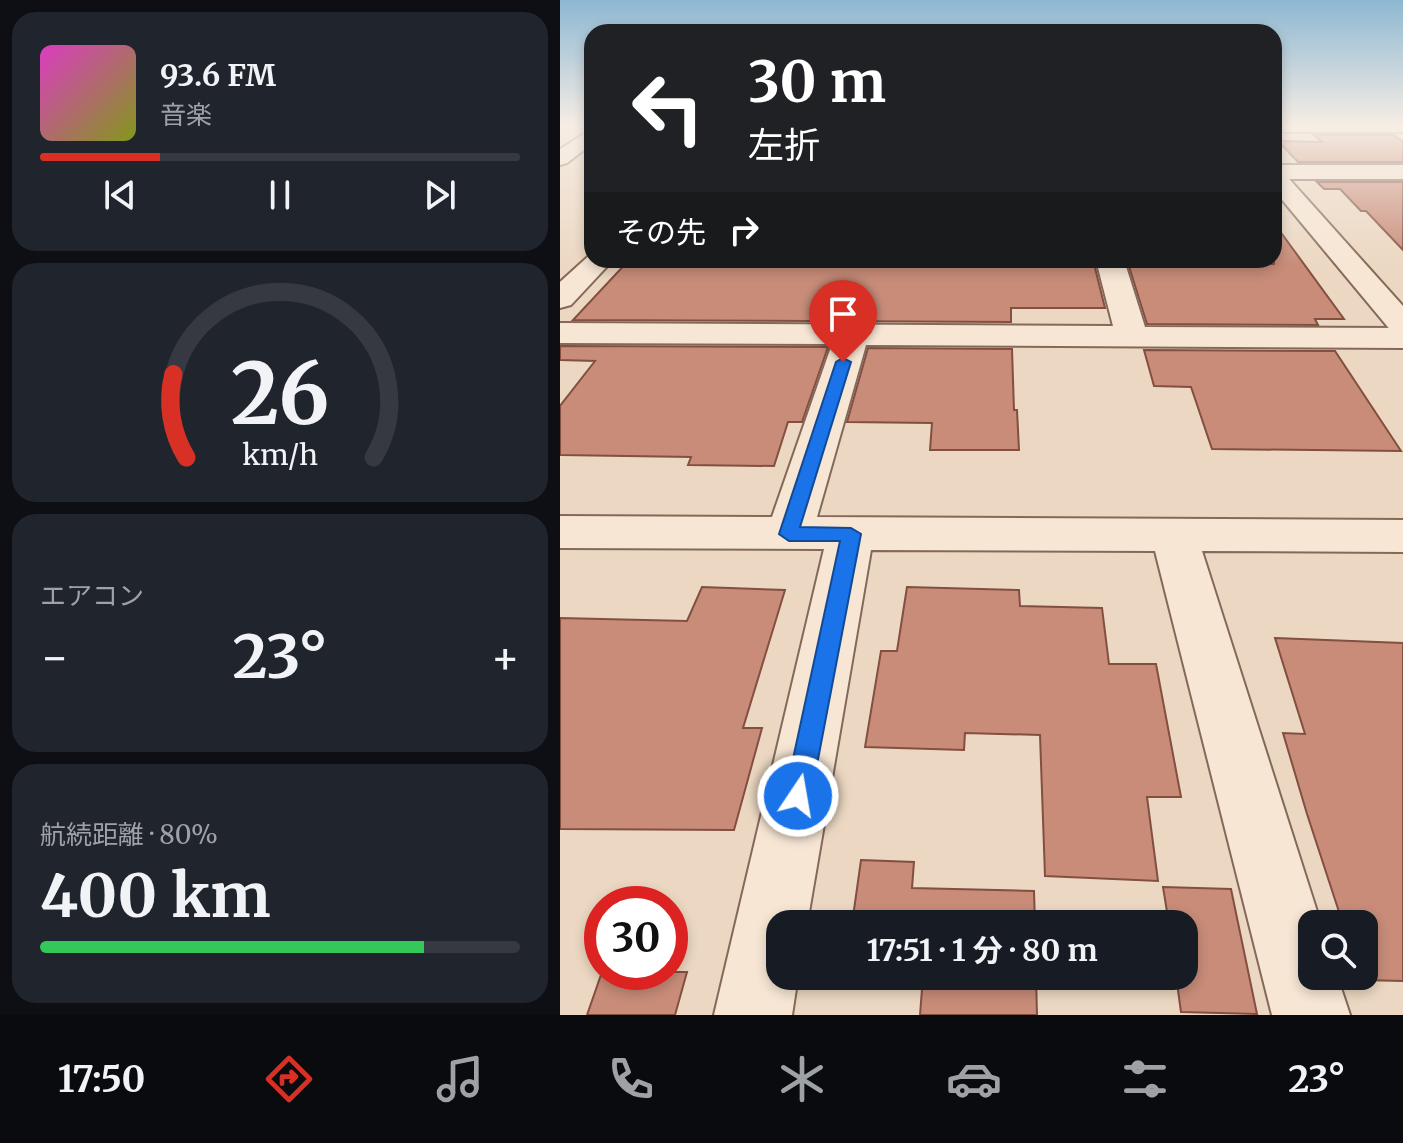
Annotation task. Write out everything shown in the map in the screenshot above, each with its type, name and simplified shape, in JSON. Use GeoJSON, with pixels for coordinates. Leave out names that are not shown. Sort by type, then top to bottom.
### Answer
{"type":"FeatureCollection","features":[{"type":"Feature","properties":{"kind":"street"},"geometry":{"type":"LineString","coordinates":[[1282,174],[1403,172]]}},
{"type":"Feature","properties":{"kind":"street"},"geometry":{"type":"LineString","coordinates":[[1282,183],[1403,325]]}},
{"type":"Feature","properties":{"kind":"street"},"geometry":{"type":"LineString","coordinates":[[560,299],[591,268]]}},
{"type":"Feature","properties":{"kind":"street"},"geometry":{"type":"LineString","coordinates":[[1112,268],[1132,337]]}},
{"type":"Feature","properties":{"kind":"street"},"geometry":{"type":"LineString","coordinates":[[560,333],[1403,338]]}},
{"type":"Feature","properties":{"kind":"street"},"geometry":{"type":"LineString","coordinates":[[789,534],[852,335]]}},
{"type":"Feature","properties":{"kind":"street"},"geometry":{"type":"LineString","coordinates":[[560,532],[1403,536]]}},
{"type":"Feature","properties":{"kind":"street"},"geometry":{"type":"LineString","coordinates":[[753,1015],[851,534]]}},
{"type":"Feature","properties":{"kind":"street"},"geometry":{"type":"LineString","coordinates":[[1174,535],[1311,1015]]}},
{"type":"Feature","properties":{"kind":"building"},"geometry":{"type":"Polygon","coordinates":[[[1317,182],[1403,182],[1403,250],[1340,189],[1324,189],[1317,182]]]}},
{"type":"Feature","properties":{"kind":"building"},"geometry":{"type":"Polygon","coordinates":[[[1282,234],[1344,319],[1315,319],[1318,325],[1147,324],[1130,268],[1282,268],[1282,234]]]}},
{"type":"Feature","properties":{"kind":"building"},"geometry":{"type":"Polygon","coordinates":[[[622,268],[1095,268],[1105,308],[1011,308],[1011,322],[573,320],[622,268]]]}},
{"type":"Feature","properties":{"kind":"building"},"geometry":{"type":"Polygon","coordinates":[[[560,346],[828,347],[802,422],[788,422],[774,466],[688,465],[691,457],[560,455],[560,406],[595,361],[560,360],[560,346]]]}},
{"type":"Feature","properties":{"kind":"building"},"geometry":{"type":"Polygon","coordinates":[[[868,348],[1012,349],[1019,450],[930,450],[932,423],[847,422],[868,348]]]}},
{"type":"Feature","properties":{"kind":"building"},"geometry":{"type":"Polygon","coordinates":[[[1144,350],[1335,351],[1401,451],[1212,449],[1191,387],[1154,386],[1144,350]]]}},
{"type":"Feature","properties":{"kind":"building"},"geometry":{"type":"Polygon","coordinates":[[[702,587],[785,590],[743,728],[762,728],[734,830],[560,829],[560,618],[687,621],[702,587]]]}},
{"type":"Feature","properties":{"kind":"building"},"geometry":{"type":"Polygon","coordinates":[[[907,587],[1019,590],[1020,606],[1102,608],[1109,664],[1156,664],[1181,797],[1147,797],[1158,881],[1045,876],[1040,735],[965,733],[964,750],[865,747],[881,651],[897,651],[907,587]]]}},
{"type":"Feature","properties":{"kind":"building"},"geometry":{"type":"Polygon","coordinates":[[[1275,638],[1403,643],[1403,981],[1378,980],[1378,910],[1338,910],[1283,733],[1305,734],[1275,638]]]}},
{"type":"Feature","properties":{"kind":"building"},"geometry":{"type":"Polygon","coordinates":[[[861,860],[914,862],[912,888],[1034,891],[1035,910],[854,910],[861,860]]]}},
{"type":"Feature","properties":{"kind":"building"},"geometry":{"type":"Polygon","coordinates":[[[1163,887],[1231,889],[1257,1014],[1181,1012],[1178,990],[1198,990],[1198,910],[1167,910],[1163,887]]]}},
{"type":"Feature","properties":{"kind":"building"},"geometry":{"type":"Polygon","coordinates":[[[596,990],[682,990],[675,1015],[587,1015],[596,990]]]}},
{"type":"Feature","properties":{"kind":"building"},"geometry":{"type":"Polygon","coordinates":[[[922,990],[1036,990],[1037,1015],[920,1015],[922,990]]]}},
{"type":"Feature","properties":{"kind":"route"},"geometry":{"type":"LineString","coordinates":[[798,796],[851,534],[789,534],[843,362]]}}]}
